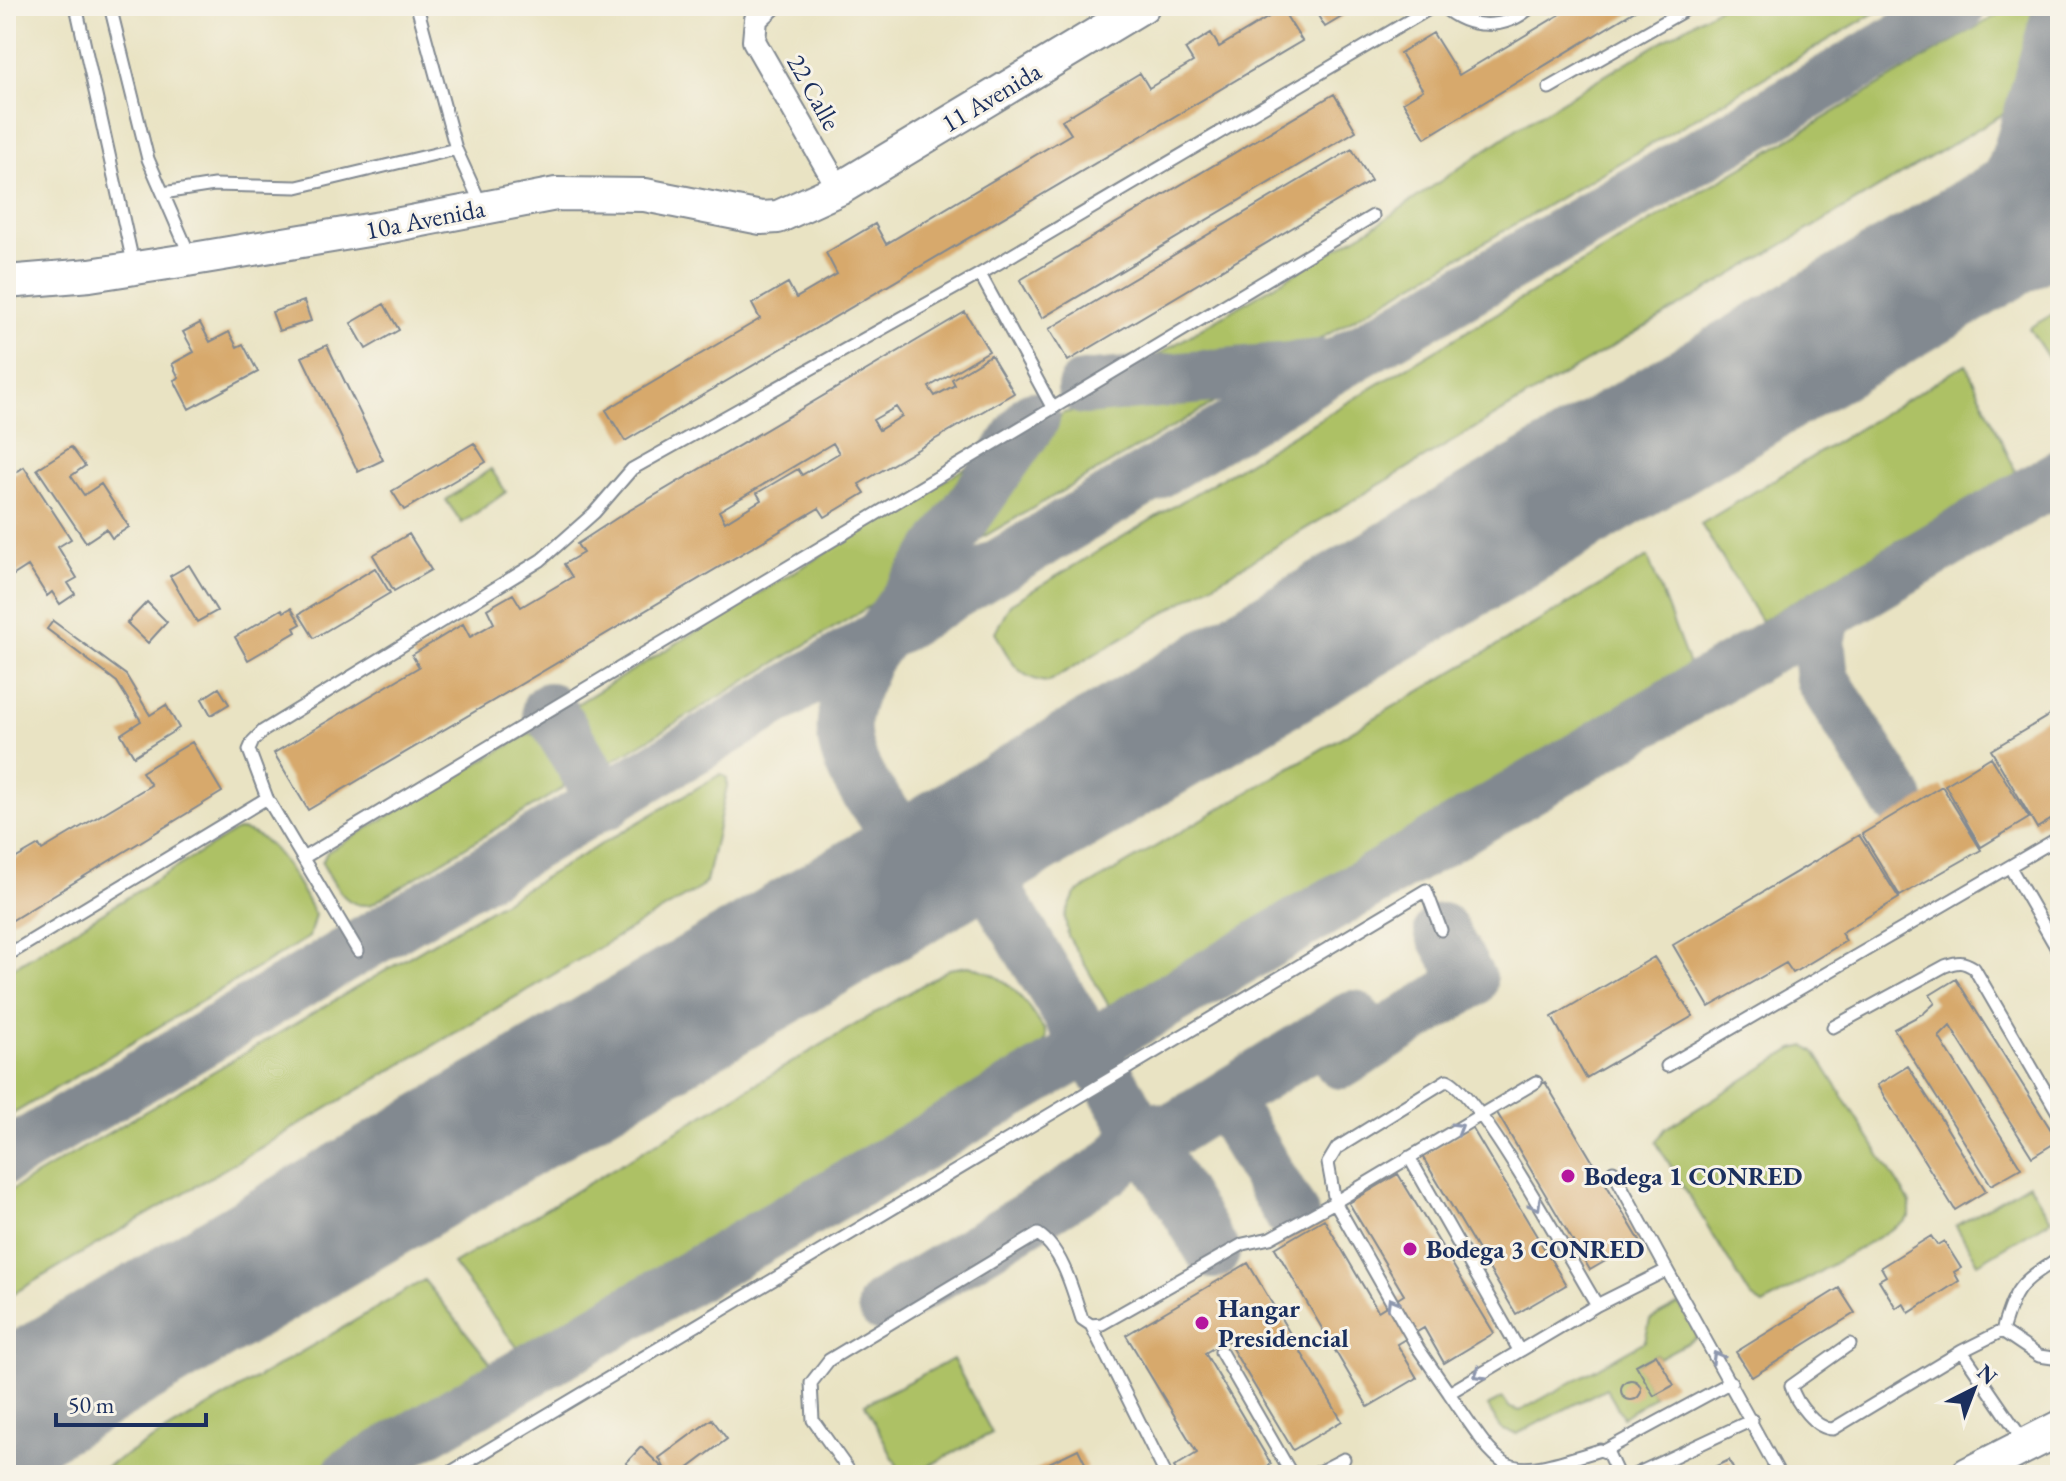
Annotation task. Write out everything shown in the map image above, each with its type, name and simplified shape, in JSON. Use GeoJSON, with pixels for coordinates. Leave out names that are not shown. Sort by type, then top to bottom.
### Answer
{"type":"FeatureCollection","features":[{"type":"Feature","properties":{"kind":"main road","name":"11 Avenida"},"geometry":{"type":"LineString","coordinates":[[839,189],[1143,6]]}},
{"type":"Feature","properties":{"kind":"main road","name":"10a Avenida"},"geometry":{"type":"LineString","coordinates":[[6,282],[191,259],[556,194],[645,195],[761,218],[778,217],[839,189]]}},
{"type":"Feature","properties":{"kind":"main road"},"geometry":{"type":"LineString","coordinates":[[1968,1475],[2060,1428]]}},
{"type":"Feature","properties":{"kind":"street","name":"22 Calle"},"geometry":{"type":"LineString","coordinates":[[763,12],[754,41],[839,189]]}},
{"type":"Feature","properties":{"kind":"lane"},"geometry":{"type":"LineString","coordinates":[[76,6],[134,268]]}},
{"type":"Feature","properties":{"kind":"lane"},"geometry":{"type":"LineString","coordinates":[[110,6],[148,159],[191,259]]}},
{"type":"Feature","properties":{"kind":"lane"},"geometry":{"type":"LineString","coordinates":[[417,6],[456,149],[482,208]]}},
{"type":"Feature","properties":{"kind":"lane"},"geometry":{"type":"LineString","coordinates":[[358,951],[267,798],[249,750],[263,731],[541,560],[594,513],[632,469],[980,274],[1434,6]]}},
{"type":"Feature","properties":{"kind":"lane"},"geometry":{"type":"LineString","coordinates":[[1442,6],[1461,20],[1489,25],[1516,18],[1532,6]]}},
{"type":"Feature","properties":{"kind":"lane"},"geometry":{"type":"LineString","coordinates":[[1549,88],[1692,6]]}},
{"type":"Feature","properties":{"kind":"lane"},"geometry":{"type":"LineString","coordinates":[[163,193],[214,185],[297,187],[456,149]]}},
{"type":"Feature","properties":{"kind":"lane"},"geometry":{"type":"LineString","coordinates":[[303,858],[1373,216]]}},
{"type":"Feature","properties":{"kind":"lane"},"geometry":{"type":"LineString","coordinates":[[980,274],[1052,407]]}},
{"type":"Feature","properties":{"kind":"lane"},"geometry":{"type":"LineString","coordinates":[[6,956],[267,798]]}},
{"type":"Feature","properties":{"kind":"lane"},"geometry":{"type":"LineString","coordinates":[[1667,1066],[2011,869],[2060,837]]}},
{"type":"Feature","properties":{"kind":"lane"},"geometry":{"type":"LineString","coordinates":[[2011,869],[2060,954]]}},
{"type":"Feature","properties":{"kind":"lane"},"geometry":{"type":"LineString","coordinates":[[446,1475],[1426,890],[1441,930]]}},
{"type":"Feature","properties":{"kind":"lane"},"geometry":{"type":"LineString","coordinates":[[1833,1027],[1945,966],[1965,962],[1974,968],[2060,1116]]}},
{"type":"Feature","properties":{"kind":"lane"},"geometry":{"type":"LineString","coordinates":[[1597,1305],[1481,1114],[1457,1084],[1441,1082],[1332,1154],[1328,1163],[1335,1202],[1418,1348],[1494,1455],[1515,1470],[1543,1468],[1604,1451],[1731,1382]]}},
{"type":"Feature","properties":{"kind":"lane"},"geometry":{"type":"LineString","coordinates":[[1091,1325],[1102,1324],[1243,1244],[1270,1238],[1536,1082]]}},
{"type":"Feature","properties":{"kind":"lane"},"geometry":{"type":"LineString","coordinates":[[1409,1157],[1519,1350]]}},
{"type":"Feature","properties":{"kind":"lane"},"geometry":{"type":"LineString","coordinates":[[1613,1171],[1780,1475]]}},
{"type":"Feature","properties":{"kind":"lane"},"geometry":{"type":"LineString","coordinates":[[852,1475],[813,1420],[811,1383],[829,1360],[1038,1234],[1045,1239],[1067,1276],[1082,1319],[1091,1325],[1166,1475]]}},
{"type":"Feature","properties":{"kind":"lane"},"geometry":{"type":"LineString","coordinates":[[1850,1344],[1791,1386],[1802,1408],[1823,1428],[1833,1429],[1962,1351],[2002,1331],[2014,1292],[2028,1277],[2060,1257]]}},
{"type":"Feature","properties":{"kind":"lane"},"geometry":{"type":"LineString","coordinates":[[1449,1393],[1597,1305],[1667,1270]]}},
{"type":"Feature","properties":{"kind":"lane"},"geometry":{"type":"LineString","coordinates":[[2002,1331],[2039,1356],[2060,1359]]}},
{"type":"Feature","properties":{"kind":"lane"},"geometry":{"type":"LineString","coordinates":[[1962,1351],[2026,1445]]}},
{"type":"Feature","properties":{"kind":"lane"},"geometry":{"type":"LineString","coordinates":[[1221,1352],[1292,1475]]}},
{"type":"Feature","properties":{"kind":"lane"},"geometry":{"type":"LineString","coordinates":[[1634,1475],[1752,1420]]}},
{"type":"Feature","properties":{"kind":"lane"},"geometry":{"type":"LineString","coordinates":[[1604,1451],[1618,1475]]}},
{"type":"Feature","properties":{"kind":"lane"},"geometry":{"type":"LineString","coordinates":[[1313,1475],[1344,1459]]}},
{"type":"Feature","properties":{"kind":"green space"},"geometry":{"type":"Polygon","coordinates":[[[1721,6],[1886,6],[1303,349],[1287,354],[1132,370],[1381,222],[1519,127],[1721,6]]]}},
{"type":"Feature","properties":{"kind":"green space"},"geometry":{"type":"Polygon","coordinates":[[[2012,6],[2040,6],[2011,109],[1048,682],[1029,677],[1009,658],[995,632],[1010,604],[2012,6]]]}},
{"type":"Feature","properties":{"kind":"green space"},"geometry":{"type":"Polygon","coordinates":[[[2060,310],[2060,376],[2029,328],[2060,310]]]}},
{"type":"Feature","properties":{"kind":"green space"},"geometry":{"type":"Polygon","coordinates":[[[1966,364],[2016,472],[1761,621],[1701,524],[1966,364]]]}},
{"type":"Feature","properties":{"kind":"green space"},"geometry":{"type":"Polygon","coordinates":[[[1218,384],[1228,388],[1226,396],[959,551],[961,543],[1063,413],[1218,384]]]}},
{"type":"Feature","properties":{"kind":"green space"},"geometry":{"type":"Polygon","coordinates":[[[983,457],[987,458],[987,462],[885,597],[606,765],[595,761],[572,722],[577,704],[983,457]]]}},
{"type":"Feature","properties":{"kind":"green space"},"geometry":{"type":"Polygon","coordinates":[[[491,469],[506,492],[462,523],[446,500],[491,469]]]}},
{"type":"Feature","properties":{"kind":"green space"},"geometry":{"type":"Polygon","coordinates":[[[1648,557],[1689,665],[1112,1011],[1068,936],[1065,917],[1075,894],[1648,557]]]}},
{"type":"Feature","properties":{"kind":"green space"},"geometry":{"type":"Polygon","coordinates":[[[530,733],[546,740],[566,774],[563,788],[372,904],[354,903],[341,894],[322,863],[327,852],[530,733]]]}},
{"type":"Feature","properties":{"kind":"green space"},"geometry":{"type":"Polygon","coordinates":[[[721,774],[727,778],[727,786],[706,882],[700,888],[6,1298],[6,1193],[721,774]]]}},
{"type":"Feature","properties":{"kind":"green space"},"geometry":{"type":"Polygon","coordinates":[[[237,830],[263,839],[293,875],[315,915],[309,937],[6,1118],[6,972],[237,830]]]}},
{"type":"Feature","properties":{"kind":"green space"},"geometry":{"type":"Polygon","coordinates":[[[968,966],[994,975],[1022,998],[1045,1031],[1046,1039],[1040,1048],[520,1351],[453,1264],[949,969],[968,966]]]}},
{"type":"Feature","properties":{"kind":"green space"},"geometry":{"type":"Polygon","coordinates":[[[1806,1046],[1815,1052],[1910,1203],[1910,1216],[1763,1305],[1751,1297],[1656,1142],[1665,1129],[1793,1049],[1806,1046]]]}},
{"type":"Feature","properties":{"kind":"green space"},"geometry":{"type":"Polygon","coordinates":[[[2029,1183],[2051,1220],[1978,1263],[1956,1226],[2029,1183]]]}},
{"type":"Feature","properties":{"kind":"green space"},"geometry":{"type":"Polygon","coordinates":[[[424,1280],[494,1367],[310,1475],[92,1475],[424,1280]]]}},
{"type":"Feature","properties":{"kind":"green space"},"geometry":{"type":"Polygon","coordinates":[[[1679,1304],[1698,1337],[1659,1358],[1656,1354],[1637,1365],[1654,1396],[1623,1417],[1606,1388],[1517,1434],[1502,1430],[1487,1406],[1503,1398],[1510,1408],[1520,1411],[1645,1341],[1650,1320],[1679,1304]]]}},
{"type":"Feature","properties":{"kind":"green space"},"geometry":{"type":"Polygon","coordinates":[[[953,1359],[992,1433],[911,1475],[902,1475],[865,1404],[953,1359]]]}},
{"type":"Feature","properties":{"kind":"building"},"geometry":{"type":"Polygon","coordinates":[[[1312,6],[1360,6],[1325,27],[1312,6]]]}},
{"type":"Feature","properties":{"kind":"building"},"geometry":{"type":"Polygon","coordinates":[[[1574,6],[1643,6],[1425,138],[1403,102],[1423,90],[1400,53],[1433,33],[1459,75],[1574,6]]]}},
{"type":"Feature","properties":{"kind":"building"},"geometry":{"type":"Polygon","coordinates":[[[1282,9],[1302,41],[625,441],[606,410],[760,319],[752,304],[788,283],[796,298],[837,274],[826,253],[875,224],[886,244],[1071,134],[1062,120],[1140,73],[1149,88],[1193,62],[1185,49],[1211,33],[1219,47],[1282,9]]]}},
{"type":"Feature","properties":{"kind":"building"},"geometry":{"type":"Polygon","coordinates":[[[1334,94],[1356,131],[1042,318],[1020,280],[1334,94]]]}},
{"type":"Feature","properties":{"kind":"building"},"geometry":{"type":"Polygon","coordinates":[[[1352,149],[1371,181],[1068,361],[1049,329],[1352,149]]]}},
{"type":"Feature","properties":{"kind":"building"},"geometry":{"type":"Polygon","coordinates":[[[304,301],[311,321],[279,331],[272,312],[304,301]]]}},
{"type":"Feature","properties":{"kind":"building"},"geometry":{"type":"Polygon","coordinates":[[[384,304],[399,330],[366,349],[351,323],[384,304]]]}},
{"type":"Feature","properties":{"kind":"building"},"geometry":{"type":"Polygon","coordinates":[[[965,312],[989,351],[929,387],[935,396],[955,385],[952,379],[991,355],[1014,393],[859,484],[865,493],[825,517],[819,508],[308,810],[274,753],[419,667],[412,655],[463,624],[470,637],[494,623],[487,609],[513,594],[521,607],[572,577],[564,564],[583,553],[577,544],[965,312]],[[896,407],[873,420],[879,430],[902,416],[896,407]],[[833,443],[719,511],[725,522],[761,500],[757,493],[798,469],[802,475],[839,453],[833,443]]]}},
{"type":"Feature","properties":{"kind":"building"},"geometry":{"type":"Polygon","coordinates":[[[200,323],[210,342],[229,332],[237,347],[243,344],[258,372],[189,409],[174,380],[179,378],[172,364],[194,352],[183,332],[200,323]]]}},
{"type":"Feature","properties":{"kind":"building"},"geometry":{"type":"Polygon","coordinates":[[[327,345],[383,460],[358,472],[302,357],[327,345]]]}},
{"type":"Feature","properties":{"kind":"building"},"geometry":{"type":"Polygon","coordinates":[[[474,443],[486,462],[404,510],[392,491],[474,443]]]}},
{"type":"Feature","properties":{"kind":"building"},"geometry":{"type":"Polygon","coordinates":[[[71,447],[85,466],[71,476],[84,495],[101,484],[129,527],[112,538],[106,529],[86,542],[37,469],[71,447]]]}},
{"type":"Feature","properties":{"kind":"building"},"geometry":{"type":"Polygon","coordinates":[[[24,467],[71,539],[58,547],[77,578],[68,583],[75,594],[60,604],[52,592],[47,596],[28,566],[6,580],[6,479],[24,467]]]}},
{"type":"Feature","properties":{"kind":"building"},"geometry":{"type":"Polygon","coordinates":[[[409,534],[431,570],[394,591],[373,555],[409,534]]]}},
{"type":"Feature","properties":{"kind":"building"},"geometry":{"type":"Polygon","coordinates":[[[189,565],[217,611],[197,622],[170,576],[189,565]]]}},
{"type":"Feature","properties":{"kind":"building"},"geometry":{"type":"Polygon","coordinates":[[[375,568],[390,593],[314,638],[299,614],[375,568]]]}},
{"type":"Feature","properties":{"kind":"building"},"geometry":{"type":"Polygon","coordinates":[[[147,602],[167,622],[148,643],[127,623],[147,602]]]}},
{"type":"Feature","properties":{"kind":"building"},"geometry":{"type":"Polygon","coordinates":[[[291,608],[301,624],[294,628],[296,632],[248,660],[235,637],[282,609],[284,612],[291,608]]]}},
{"type":"Feature","properties":{"kind":"building"},"geometry":{"type":"Polygon","coordinates":[[[53,621],[126,675],[150,715],[166,705],[179,728],[134,756],[121,734],[141,721],[117,682],[47,629],[53,621]]]}},
{"type":"Feature","properties":{"kind":"building"},"geometry":{"type":"Polygon","coordinates":[[[219,688],[229,704],[211,715],[202,699],[219,688]]]}},
{"type":"Feature","properties":{"kind":"building"},"geometry":{"type":"Polygon","coordinates":[[[2060,709],[2060,814],[2037,828],[1991,750],[2060,709]]]}},
{"type":"Feature","properties":{"kind":"building"},"geometry":{"type":"Polygon","coordinates":[[[192,742],[222,792],[6,924],[6,864],[39,845],[42,850],[151,785],[142,772],[192,742]]]}},
{"type":"Feature","properties":{"kind":"building"},"geometry":{"type":"Polygon","coordinates":[[[1991,757],[2029,818],[1981,847],[1945,785],[1991,757]]]}},
{"type":"Feature","properties":{"kind":"building"},"geometry":{"type":"Polygon","coordinates":[[[1942,786],[1981,850],[1900,896],[1862,834],[1942,786]]]}},
{"type":"Feature","properties":{"kind":"building"},"geometry":{"type":"Polygon","coordinates":[[[1859,835],[1899,898],[1841,933],[1846,941],[1793,973],[1786,963],[1709,1007],[1673,945],[1859,835]]]}},
{"type":"Feature","properties":{"kind":"building"},"geometry":{"type":"Polygon","coordinates":[[[1654,957],[1693,1016],[1586,1078],[1552,1017],[1654,957]]]}},
{"type":"Feature","properties":{"kind":"building"},"geometry":{"type":"Polygon","coordinates":[[[1956,979],[2058,1141],[2032,1157],[1950,1026],[1939,1037],[2021,1168],[1991,1185],[1894,1029],[1924,1013],[1935,1003],[1930,995],[1956,979]]]}},
{"type":"Feature","properties":{"kind":"building"},"geometry":{"type":"Polygon","coordinates":[[[1908,1066],[1986,1191],[1955,1210],[1877,1085],[1908,1066]]]}},
{"type":"Feature","properties":{"kind":"building","name":"Bodega 1 CONRED"},"geometry":{"type":"Polygon","coordinates":[[[1545,1082],[1640,1241],[1590,1270],[1496,1111],[1545,1082]]]}},
{"type":"Feature","properties":{"kind":"building"},"geometry":{"type":"Polygon","coordinates":[[[1471,1126],[1566,1285],[1516,1314],[1422,1156],[1471,1126]]]}},
{"type":"Feature","properties":{"kind":"building"},"geometry":{"type":"Polygon","coordinates":[[[1398,1174],[1494,1333],[1444,1363],[1424,1328],[1397,1344],[1417,1378],[1368,1407],[1275,1248],[1324,1219],[1378,1311],[1404,1295],[1349,1203],[1398,1174]]]}},
{"type":"Feature","properties":{"kind":"building"},"geometry":{"type":"Polygon","coordinates":[[[1931,1236],[1937,1245],[1944,1241],[1961,1268],[1954,1272],[1959,1281],[1909,1313],[1903,1303],[1896,1308],[1879,1280],[1886,1276],[1881,1267],[1931,1236]]]}},
{"type":"Feature","properties":{"kind":"building"},"geometry":{"type":"Polygon","coordinates":[[[1248,1263],[1342,1421],[1293,1450],[1227,1340],[1205,1353],[1271,1464],[1252,1475],[1179,1475],[1174,1467],[1197,1453],[1126,1335],[1248,1263]]]}},
{"type":"Feature","properties":{"kind":"building"},"geometry":{"type":"Polygon","coordinates":[[[1839,1288],[1855,1313],[1752,1377],[1736,1352],[1839,1288]]]}},
{"type":"Feature","properties":{"kind":"building"},"geometry":{"type":"Polygon","coordinates":[[[1656,1354],[1674,1385],[1654,1396],[1636,1365],[1656,1354]]]}},
{"type":"Feature","properties":{"kind":"building"},"geometry":{"type":"Polygon","coordinates":[[[1631,1380],[1638,1383],[1641,1390],[1638,1397],[1631,1400],[1624,1397],[1621,1390],[1624,1383],[1631,1380]]]}},
{"type":"Feature","properties":{"kind":"building"},"geometry":{"type":"Polygon","coordinates":[[[712,1419],[727,1439],[679,1475],[639,1475],[626,1463],[641,1447],[666,1471],[659,1458],[712,1419]]]}},
{"type":"Feature","properties":{"kind":"building"},"geometry":{"type":"Polygon","coordinates":[[[1078,1449],[1087,1467],[1070,1475],[1024,1475],[1078,1449]]]}},
{"type":"Feature","properties":{"kind":"building"},"geometry":{"type":"Polygon","coordinates":[[[1729,1460],[1736,1475],[1697,1475],[1729,1460]]]}},
{"type":"Feature","properties":{"kind":"taxiway"},"geometry":{"type":"LineString","coordinates":[[6,1157],[1338,364],[1959,6]]}},
{"type":"Feature","properties":{"kind":"taxiway"},"geometry":{"type":"LineString","coordinates":[[1990,238],[2023,141],[2060,9]]}},
{"type":"Feature","properties":{"kind":"taxiway"},"geometry":{"type":"LineString","coordinates":[[2023,141],[2027,158],[2038,177],[2060,189]]}},
{"type":"Feature","properties":{"kind":"taxiway"},"geometry":{"type":"LineString","coordinates":[[1084,388],[1321,366]]}},
{"type":"Feature","properties":{"kind":"taxiway"},"geometry":{"type":"LineString","coordinates":[[994,889],[920,847],[893,824],[867,792],[857,774],[844,738],[844,721],[849,696],[866,658],[1033,418]]}},
{"type":"Feature","properties":{"kind":"taxiway"},"geometry":{"type":"LineString","coordinates":[[349,1475],[1089,1047],[2060,476]]}},
{"type":"Feature","properties":{"kind":"taxiway"},"geometry":{"type":"LineString","coordinates":[[1824,614],[1818,641],[1822,679],[1898,800]]}},
{"type":"Feature","properties":{"kind":"taxiway"},"geometry":{"type":"LineString","coordinates":[[549,709],[606,803]]}},
{"type":"Feature","properties":{"kind":"taxiway"},"geometry":{"type":"LineString","coordinates":[[887,820],[895,854],[890,889]]}},
{"type":"Feature","properties":{"kind":"taxiway"},"geometry":{"type":"LineString","coordinates":[[990,830],[988,857],[994,889],[1213,1252]]}},
{"type":"Feature","properties":{"kind":"taxiway"},"geometry":{"type":"LineString","coordinates":[[1341,1062],[1470,982],[1441,930]]}},
{"type":"Feature","properties":{"kind":"taxiway"},"geometry":{"type":"LineString","coordinates":[[884,1306],[1106,1171],[1130,1146],[1137,1125],[1164,1132],[1178,1127],[1353,1017],[1372,1043]]}},
{"type":"Feature","properties":{"kind":"taxiway"},"geometry":{"type":"LineString","coordinates":[[1235,1091],[1231,1112],[1292,1215]]}},
{"type":"Feature","properties":{"kind":"runway"},"geometry":{"type":"LineString","coordinates":[[6,1413],[2060,197]]}},
{"type":"Feature","properties":{"kind":"place","name":"Bodega 1 CONRED"},"geometry":{"type":"Point","coordinates":[1568,1176]}},
{"type":"Feature","properties":{"kind":"place","name":"Bodega 3 CONRED"},"geometry":{"type":"Point","coordinates":[1410,1249]}},
{"type":"Feature","properties":{"kind":"place","name":"Hangar Presidencial"},"geometry":{"type":"Point","coordinates":[1202,1323]}}]}
